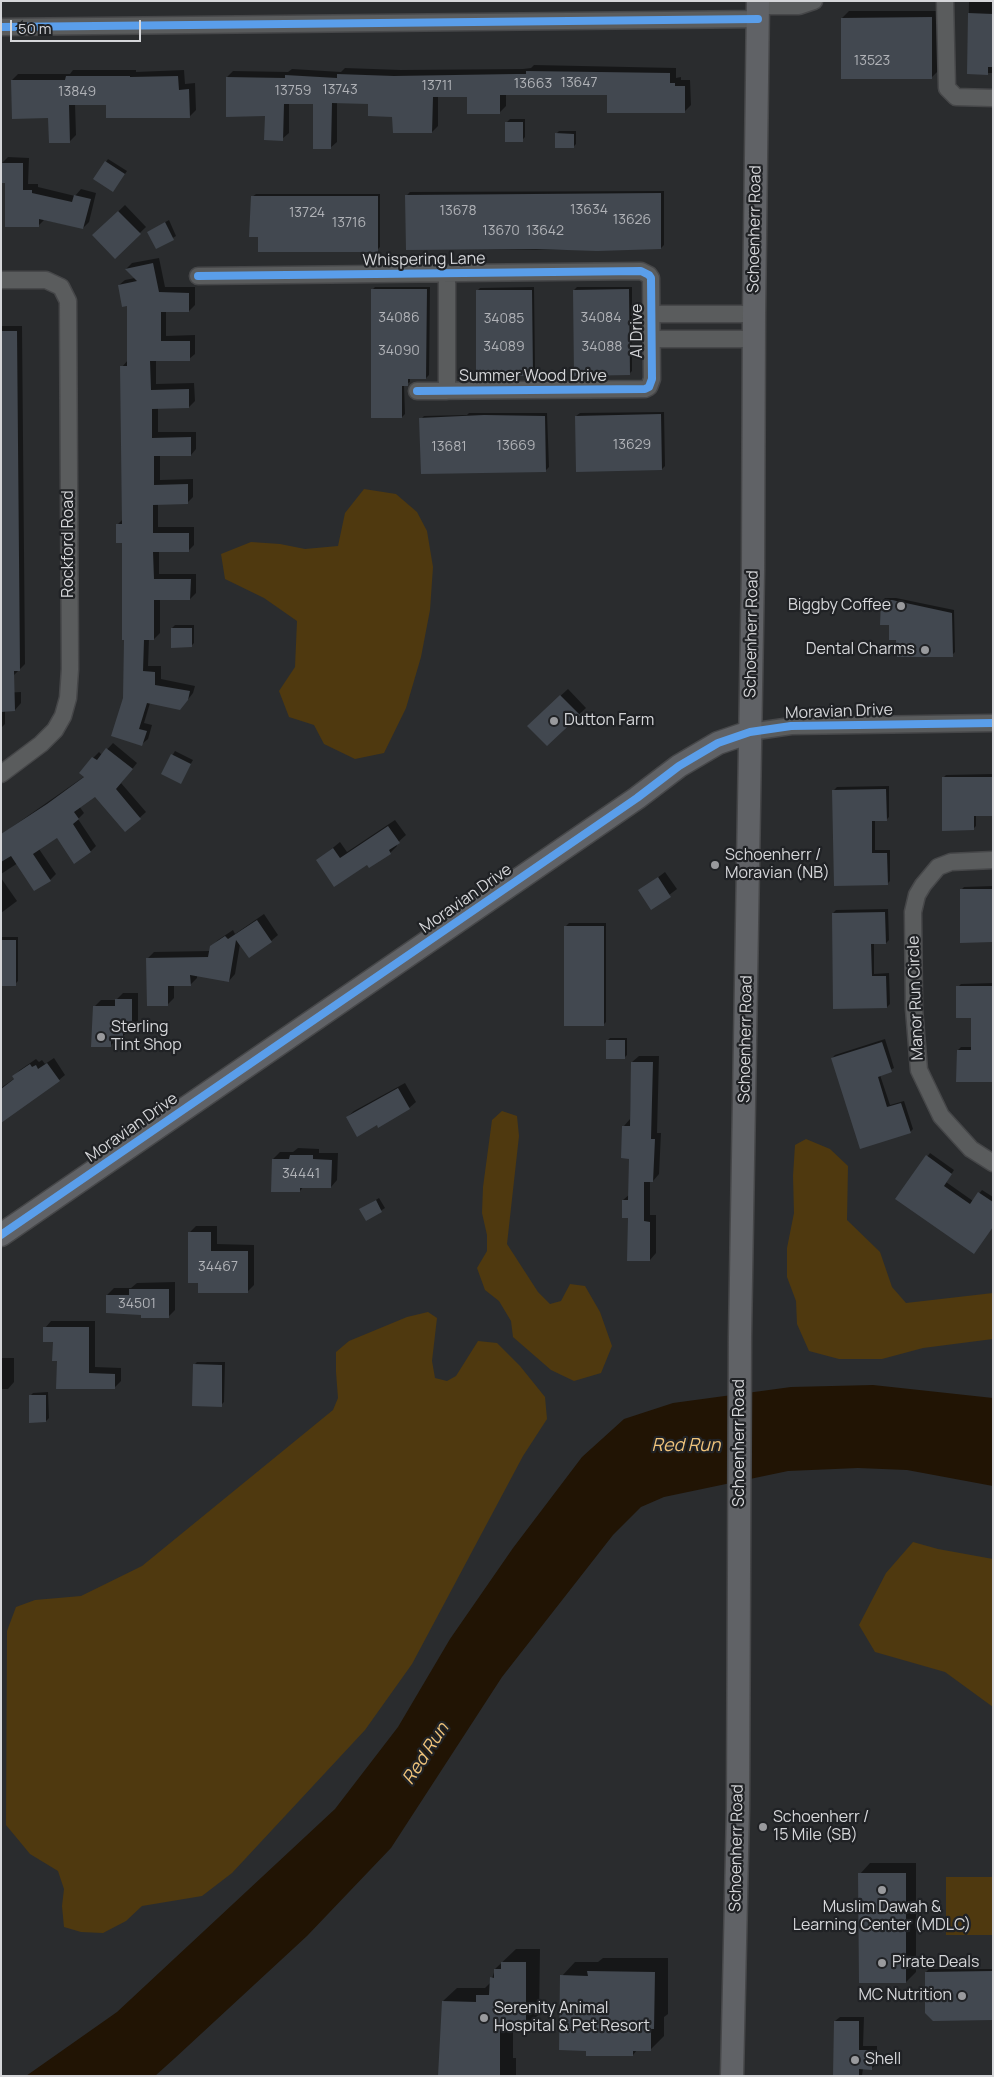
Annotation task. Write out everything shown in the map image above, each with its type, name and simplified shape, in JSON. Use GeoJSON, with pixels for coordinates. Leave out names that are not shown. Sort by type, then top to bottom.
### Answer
{"type":"FeatureCollection","features":[{"type":"Feature","properties":{"kind":"main road","name":"Schoenherr Road"},"geometry":{"type":"LineString","coordinates":[[732,2076],[738,1809],[740,1336],[754,561],[754,314],[758,9]]}},
{"type":"Feature","properties":{"kind":"main road","name":"Moravian Drive"},"geometry":{"type":"LineString","coordinates":[[1,1235],[637,798],[679,766],[718,744],[750,732]]}},
{"type":"Feature","properties":{"kind":"street"},"geometry":{"type":"LineString","coordinates":[[1,27],[758,9],[799,6],[814,1]]}},
{"type":"Feature","properties":{"kind":"street"},"geometry":{"type":"LineString","coordinates":[[945,1],[945,81],[947,88],[952,95],[962,98],[993,98]]}},
{"type":"Feature","properties":{"kind":"street","name":"Whispering Lane"},"geometry":{"type":"LineString","coordinates":[[198,276],[641,272],[649,275]]}},
{"type":"Feature","properties":{"kind":"street"},"geometry":{"type":"LineString","coordinates":[[447,274],[447,391]]}},
{"type":"Feature","properties":{"kind":"street","name":"Al Drive"},"geometry":{"type":"LineString","coordinates":[[649,275],[652,282],[652,379],[649,387]]}},
{"type":"Feature","properties":{"kind":"street","name":"Rockford Road"},"geometry":{"type":"LineString","coordinates":[[1,280],[46,280],[61,288],[68,301],[70,668],[68,698],[63,716],[55,730],[41,744],[1,774]]}},
{"type":"Feature","properties":{"kind":"street"},"geometry":{"type":"LineString","coordinates":[[652,314],[754,314]]}},
{"type":"Feature","properties":{"kind":"street"},"geometry":{"type":"LineString","coordinates":[[652,339],[754,339]]}},
{"type":"Feature","properties":{"kind":"street","name":"Summer Wood Drive"},"geometry":{"type":"LineString","coordinates":[[417,391],[640,390],[649,387]]}},
{"type":"Feature","properties":{"kind":"street","name":"Moravian Drive"},"geometry":{"type":"LineString","coordinates":[[750,732],[791,726],[993,723]]}},
{"type":"Feature","properties":{"kind":"street","name":"Manor Run Circle"},"geometry":{"type":"LineString","coordinates":[[993,860],[951,862],[938,867],[923,885],[917,896],[913,912],[913,922],[914,1009],[919,1070],[941,1116],[971,1149],[993,1163]]}},
{"type":"Feature","properties":{"kind":"shaded area"},"geometry":{"type":"Polygon","coordinates":[[[364,489],[396,494],[417,512],[427,531],[433,567],[430,610],[421,657],[406,708],[384,753],[355,759],[324,744],[314,725],[289,717],[279,691],[295,667],[297,621],[264,598],[225,579],[221,554],[251,542],[280,544],[305,549],[338,546],[345,513],[364,489]]]}},
{"type":"Feature","properties":{"kind":"shaded area"},"geometry":{"type":"Polygon","coordinates":[[[502,1111],[517,1116],[519,1136],[507,1244],[538,1292],[550,1304],[561,1301],[570,1284],[585,1286],[600,1312],[612,1346],[601,1373],[574,1381],[551,1370],[513,1337],[511,1321],[499,1301],[485,1290],[477,1268],[487,1251],[487,1235],[482,1213],[483,1187],[492,1120],[502,1111]]]}},
{"type":"Feature","properties":{"kind":"shaded area"},"geometry":{"type":"Polygon","coordinates":[[[806,1139],[830,1149],[848,1166],[847,1220],[880,1252],[892,1287],[906,1303],[993,1293],[993,1339],[923,1348],[882,1359],[839,1359],[809,1351],[797,1324],[796,1301],[787,1277],[787,1248],[794,1213],[793,1176],[795,1145],[806,1139]]]}},
{"type":"Feature","properties":{"kind":"shaded area"},"geometry":{"type":"Polygon","coordinates":[[[428,1312],[437,1318],[432,1361],[435,1378],[447,1381],[456,1376],[478,1341],[497,1343],[520,1366],[545,1397],[547,1419],[523,1456],[412,1664],[365,1730],[232,1873],[202,1896],[142,1906],[126,1921],[103,1933],[81,1932],[64,1927],[62,1906],[64,1889],[58,1871],[30,1854],[6,1825],[7,1631],[16,1607],[35,1600],[81,1596],[142,1566],[333,1410],[338,1398],[336,1352],[349,1341],[407,1317],[428,1312]]]}},
{"type":"Feature","properties":{"kind":"shaded area"},"geometry":{"type":"Polygon","coordinates":[[[913,1542],[938,1549],[993,1559],[993,1707],[945,1672],[875,1652],[859,1625],[886,1573],[913,1542]]]}},
{"type":"Feature","properties":{"kind":"shaded area"},"geometry":{"type":"Polygon","coordinates":[[[946,1877],[993,1877],[993,1935],[946,1935],[946,1877]]]}},
{"type":"Feature","properties":{"kind":"water","name":"Red Run"},"geometry":{"type":"Polygon","coordinates":[[[873,1385],[993,1398],[993,1486],[907,1470],[858,1468],[788,1471],[664,1497],[641,1507],[613,1535],[502,1677],[391,1848],[307,1936],[155,2076],[26,2076],[117,2012],[335,1809],[398,1727],[450,1639],[513,1548],[582,1457],[624,1419],[673,1403],[791,1387],[873,1385]]]}},
{"type":"Feature","properties":{"kind":"building"},"geometry":{"type":"Polygon","coordinates":[[[968,13],[993,14],[993,67],[988,67],[988,75],[967,74],[968,13]]]}},
{"type":"Feature","properties":{"kind":"building"},"geometry":{"type":"Polygon","coordinates":[[[932,17],[932,79],[841,79],[841,18],[932,17]]]}},
{"type":"Feature","properties":{"kind":"building"},"geometry":{"type":"Polygon","coordinates":[[[526,71],[670,73],[670,83],[675,83],[675,86],[685,86],[685,113],[607,113],[607,95],[500,95],[500,114],[467,114],[467,97],[433,97],[432,133],[393,133],[392,117],[368,116],[368,104],[332,103],[331,149],[313,149],[313,104],[284,104],[283,141],[264,140],[265,116],[226,117],[226,77],[285,78],[285,75],[337,78],[337,74],[394,76],[526,74],[526,71]]]}},
{"type":"Feature","properties":{"kind":"building"},"geometry":{"type":"Polygon","coordinates":[[[66,76],[178,76],[179,90],[189,89],[190,118],[106,118],[106,105],[69,105],[70,143],[49,143],[48,118],[12,119],[11,80],[65,80],[66,76]]]}},
{"type":"Feature","properties":{"kind":"building"},"geometry":{"type":"Polygon","coordinates":[[[505,122],[523,122],[523,142],[505,142],[505,122]]]}},
{"type":"Feature","properties":{"kind":"building"},"geometry":{"type":"Polygon","coordinates":[[[555,133],[574,134],[574,148],[555,148],[555,133]]]}},
{"type":"Feature","properties":{"kind":"building"},"geometry":{"type":"Polygon","coordinates":[[[105,161],[125,174],[113,192],[93,179],[105,161]]]}},
{"type":"Feature","properties":{"kind":"building"},"geometry":{"type":"Polygon","coordinates":[[[1,163],[23,163],[23,190],[32,190],[32,193],[72,202],[74,195],[91,199],[83,229],[39,219],[39,227],[5,227],[5,183],[1,183],[1,163]]]}},
{"type":"Feature","properties":{"kind":"building"},"geometry":{"type":"Polygon","coordinates":[[[661,193],[661,249],[597,251],[536,249],[406,250],[405,195],[661,193]]]}},
{"type":"Feature","properties":{"kind":"building"},"geometry":{"type":"Polygon","coordinates":[[[251,196],[378,196],[378,252],[258,252],[258,237],[249,237],[251,196]]]}},
{"type":"Feature","properties":{"kind":"building"},"geometry":{"type":"Polygon","coordinates":[[[118,211],[141,234],[115,259],[92,235],[118,211]]]}},
{"type":"Feature","properties":{"kind":"building"},"geometry":{"type":"Polygon","coordinates":[[[165,222],[174,240],[156,249],[147,232],[165,222]]]}},
{"type":"Feature","properties":{"kind":"building"},"geometry":{"type":"Polygon","coordinates":[[[153,263],[159,292],[189,293],[189,312],[161,312],[161,341],[190,341],[190,361],[150,361],[151,390],[189,389],[189,408],[152,409],[152,438],[191,437],[191,456],[154,456],[154,485],[188,484],[188,504],[153,505],[153,533],[189,533],[189,552],[153,552],[154,579],[191,579],[190,600],[154,600],[154,640],[144,640],[143,671],[155,672],[155,685],[190,691],[188,700],[180,710],[147,703],[139,729],[147,731],[142,746],[111,736],[123,698],[124,640],[122,640],[122,543],[116,543],[116,524],[122,524],[120,366],[127,366],[127,306],[122,307],[118,285],[137,281],[125,269],[153,263]]]}},
{"type":"Feature","properties":{"kind":"building"},"geometry":{"type":"Polygon","coordinates":[[[371,289],[427,289],[426,379],[408,379],[408,386],[402,386],[402,418],[371,418],[371,289]]]}},
{"type":"Feature","properties":{"kind":"building"},"geometry":{"type":"Polygon","coordinates":[[[629,289],[630,375],[574,376],[573,290],[629,289]]]}},
{"type":"Feature","properties":{"kind":"building"},"geometry":{"type":"Polygon","coordinates":[[[476,290],[532,290],[533,376],[476,376],[476,290]]]}},
{"type":"Feature","properties":{"kind":"building"},"geometry":{"type":"Polygon","coordinates":[[[1,331],[17,331],[20,671],[14,671],[15,711],[1,712],[1,331]]]}},
{"type":"Feature","properties":{"kind":"building"},"geometry":{"type":"Polygon","coordinates":[[[661,414],[662,470],[576,472],[575,416],[661,414]]]}},
{"type":"Feature","properties":{"kind":"building"},"geometry":{"type":"Polygon","coordinates":[[[484,415],[545,416],[546,472],[421,474],[419,418],[484,415]]]}},
{"type":"Feature","properties":{"kind":"building"},"geometry":{"type":"Polygon","coordinates":[[[881,600],[892,600],[952,613],[953,657],[897,657],[896,640],[889,640],[889,625],[880,625],[881,600]]]}},
{"type":"Feature","properties":{"kind":"building"},"geometry":{"type":"Polygon","coordinates":[[[171,628],[192,628],[192,647],[171,648],[171,628]]]}},
{"type":"Feature","properties":{"kind":"building","name":"Dutton Farm"},"geometry":{"type":"Polygon","coordinates":[[[560,695],[580,715],[547,746],[527,726],[560,695]]]}},
{"type":"Feature","properties":{"kind":"building"},"geometry":{"type":"Polygon","coordinates":[[[106,748],[133,769],[116,789],[141,819],[125,832],[95,797],[74,812],[79,819],[73,824],[91,852],[74,864],[57,838],[33,854],[51,881],[34,891],[11,856],[1,862],[1,834],[84,777],[79,773],[92,757],[97,760],[106,748]]]}},
{"type":"Feature","properties":{"kind":"building"},"geometry":{"type":"Polygon","coordinates":[[[171,754],[191,764],[181,784],[161,774],[171,754]]]}},
{"type":"Feature","properties":{"kind":"building"},"geometry":{"type":"Polygon","coordinates":[[[942,777],[993,777],[993,816],[974,816],[974,830],[942,831],[942,777]]]}},
{"type":"Feature","properties":{"kind":"building"},"geometry":{"type":"Polygon","coordinates":[[[886,789],[887,821],[872,821],[872,853],[887,853],[888,885],[834,886],[832,790],[886,789]]]}},
{"type":"Feature","properties":{"kind":"building"},"geometry":{"type":"Polygon","coordinates":[[[388,826],[400,843],[389,850],[391,854],[369,868],[367,865],[334,887],[316,860],[333,848],[340,858],[388,826]]]}},
{"type":"Feature","properties":{"kind":"building"},"geometry":{"type":"Polygon","coordinates":[[[658,877],[671,897],[651,910],[638,890],[658,877]]]}},
{"type":"Feature","properties":{"kind":"building"},"geometry":{"type":"Polygon","coordinates":[[[960,889],[992,889],[993,942],[960,943],[960,889]]]}},
{"type":"Feature","properties":{"kind":"building"},"geometry":{"type":"Polygon","coordinates":[[[885,912],[886,944],[871,944],[872,976],[886,976],[887,1008],[833,1009],[832,913],[885,912]]]}},
{"type":"Feature","properties":{"kind":"building"},"geometry":{"type":"Polygon","coordinates":[[[257,920],[272,942],[249,958],[236,940],[229,982],[190,975],[191,986],[168,986],[168,1006],[147,1006],[146,958],[208,957],[210,946],[225,936],[228,939],[257,920]]]}},
{"type":"Feature","properties":{"kind":"building"},"geometry":{"type":"Polygon","coordinates":[[[564,926],[604,926],[604,1026],[564,1026],[564,926]]]}},
{"type":"Feature","properties":{"kind":"building"},"geometry":{"type":"Polygon","coordinates":[[[1,940],[16,940],[16,986],[1,986],[1,940]]]}},
{"type":"Feature","properties":{"kind":"building"},"geometry":{"type":"Polygon","coordinates":[[[956,986],[993,986],[993,1082],[956,1082],[957,1050],[971,1050],[971,1018],[956,1018],[956,986]]]}},
{"type":"Feature","properties":{"kind":"building"},"geometry":{"type":"Polygon","coordinates":[[[115,999],[132,999],[132,1031],[123,1031],[123,1037],[111,1037],[111,1047],[91,1047],[93,1006],[115,1006],[115,999]]]}},
{"type":"Feature","properties":{"kind":"building"},"geometry":{"type":"Polygon","coordinates":[[[606,1040],[625,1040],[625,1059],[606,1059],[606,1040]]]}},
{"type":"Feature","properties":{"kind":"building"},"geometry":{"type":"Polygon","coordinates":[[[882,1042],[892,1072],[878,1077],[887,1107],[901,1103],[911,1133],[860,1149],[831,1058],[882,1042]]]}},
{"type":"Feature","properties":{"kind":"building"},"geometry":{"type":"Polygon","coordinates":[[[631,1062],[653,1062],[651,1139],[655,1139],[653,1182],[644,1182],[644,1221],[650,1222],[650,1261],[627,1261],[628,1218],[622,1218],[622,1200],[628,1200],[629,1159],[621,1158],[622,1126],[630,1126],[631,1062]]]}},
{"type":"Feature","properties":{"kind":"building"},"geometry":{"type":"Polygon","coordinates":[[[47,1063],[60,1081],[1,1123],[1,1089],[14,1079],[12,1076],[30,1064],[32,1067],[36,1065],[38,1069],[47,1063]]]}},
{"type":"Feature","properties":{"kind":"building"},"geometry":{"type":"Polygon","coordinates":[[[398,1088],[410,1109],[378,1128],[377,1125],[357,1137],[346,1117],[398,1088]]]}},
{"type":"Feature","properties":{"kind":"building"},"geometry":{"type":"Polygon","coordinates":[[[290,1155],[313,1155],[313,1159],[332,1160],[331,1188],[300,1188],[300,1192],[271,1192],[272,1159],[289,1159],[290,1155]]]}},
{"type":"Feature","properties":{"kind":"building"},"geometry":{"type":"Polygon","coordinates":[[[926,1155],[952,1174],[944,1186],[970,1204],[978,1192],[993,1202],[993,1227],[974,1254],[895,1199],[926,1155]]]}},
{"type":"Feature","properties":{"kind":"building"},"geometry":{"type":"Polygon","coordinates":[[[376,1200],[382,1212],[366,1221],[359,1209],[376,1200]]]}},
{"type":"Feature","properties":{"kind":"building"},"geometry":{"type":"Polygon","coordinates":[[[188,1232],[211,1232],[211,1251],[248,1251],[248,1293],[198,1293],[198,1283],[188,1283],[188,1232]]]}},
{"type":"Feature","properties":{"kind":"building"},"geometry":{"type":"Polygon","coordinates":[[[129,1289],[169,1289],[169,1318],[141,1318],[141,1315],[106,1313],[106,1295],[129,1295],[129,1289]]]}},
{"type":"Feature","properties":{"kind":"building"},"geometry":{"type":"Polygon","coordinates":[[[43,1327],[89,1327],[89,1373],[115,1374],[115,1389],[56,1389],[57,1361],[52,1361],[53,1342],[43,1342],[43,1327]]]}},
{"type":"Feature","properties":{"kind":"building"},"geometry":{"type":"Polygon","coordinates":[[[193,1364],[222,1365],[222,1407],[192,1406],[193,1364]]]}},
{"type":"Feature","properties":{"kind":"building"},"geometry":{"type":"Polygon","coordinates":[[[29,1395],[46,1395],[46,1422],[29,1423],[29,1395]]]}},
{"type":"Feature","properties":{"kind":"building"},"geometry":{"type":"Polygon","coordinates":[[[858,1873],[906,1873],[906,1983],[859,1983],[858,1873]]]}},
{"type":"Feature","properties":{"kind":"building","name":"Serenity Animal Hospital & Pet Resort"},"geometry":{"type":"Polygon","coordinates":[[[501,1962],[526,1962],[526,2030],[500,2029],[500,2076],[438,2076],[442,2001],[476,2002],[476,1995],[489,1995],[490,1977],[494,1978],[494,1969],[501,1969],[501,1962]]]}},
{"type":"Feature","properties":{"kind":"building"},"geometry":{"type":"Polygon","coordinates":[[[587,1971],[655,1972],[654,2029],[651,2029],[651,2051],[633,2051],[633,2056],[586,2056],[586,2051],[559,2050],[560,1975],[588,1976],[587,1971]]]}},
{"type":"Feature","properties":{"kind":"building"},"geometry":{"type":"Polygon","coordinates":[[[993,1971],[993,2020],[933,2021],[925,2013],[925,1972],[993,1971]]]}},
{"type":"Feature","properties":{"kind":"building"},"geometry":{"type":"Polygon","coordinates":[[[834,2021],[859,2021],[859,2050],[873,2050],[872,2070],[859,2069],[859,2076],[833,2076],[834,2021]]]}},
{"type":"Feature","properties":{"kind":"cycle path"},"geometry":{"type":"LineString","coordinates":[[1,27],[758,19]]}},
{"type":"Feature","properties":{"kind":"cycle path"},"geometry":{"type":"LineString","coordinates":[[198,276],[641,271],[651,278],[652,379],[649,387],[645,389],[417,391]]}},
{"type":"Feature","properties":{"kind":"cycle path"},"geometry":{"type":"LineString","coordinates":[[1,1235],[637,798],[679,766],[718,743],[750,732],[791,726],[993,723]]}},
{"type":"Feature","properties":{"kind":"place","name":"Biggby Coffee"},"geometry":{"type":"Point","coordinates":[901,606]}},
{"type":"Feature","properties":{"kind":"place","name":"Dental Charms"},"geometry":{"type":"Point","coordinates":[925,650]}},
{"type":"Feature","properties":{"kind":"place","name":"Dutton Farm"},"geometry":{"type":"Point","coordinates":[554,721]}},
{"type":"Feature","properties":{"kind":"place","name":"Schoenherr / Moravian (NB)"},"geometry":{"type":"Point","coordinates":[715,865]}},
{"type":"Feature","properties":{"kind":"place","name":"Sterling Tint Shop"},"geometry":{"type":"Point","coordinates":[101,1037]}},
{"type":"Feature","properties":{"kind":"place","name":"Schoenherr / 15 Mile (SB)"},"geometry":{"type":"Point","coordinates":[763,1827]}},
{"type":"Feature","properties":{"kind":"place","name":"Muslim Dawah & Learning Center (MDLC)"},"geometry":{"type":"Point","coordinates":[882,1890]}},
{"type":"Feature","properties":{"kind":"place","name":"Pirate Deals"},"geometry":{"type":"Point","coordinates":[882,1963]}},
{"type":"Feature","properties":{"kind":"place","name":"MC Nutrition"},"geometry":{"type":"Point","coordinates":[962,1996]}},
{"type":"Feature","properties":{"kind":"place","name":"Serenity Animal Hospital & Pet Resort"},"geometry":{"type":"Point","coordinates":[484,2018]}},
{"type":"Feature","properties":{"kind":"place","name":"Shell"},"geometry":{"type":"Point","coordinates":[855,2060]}}]}
